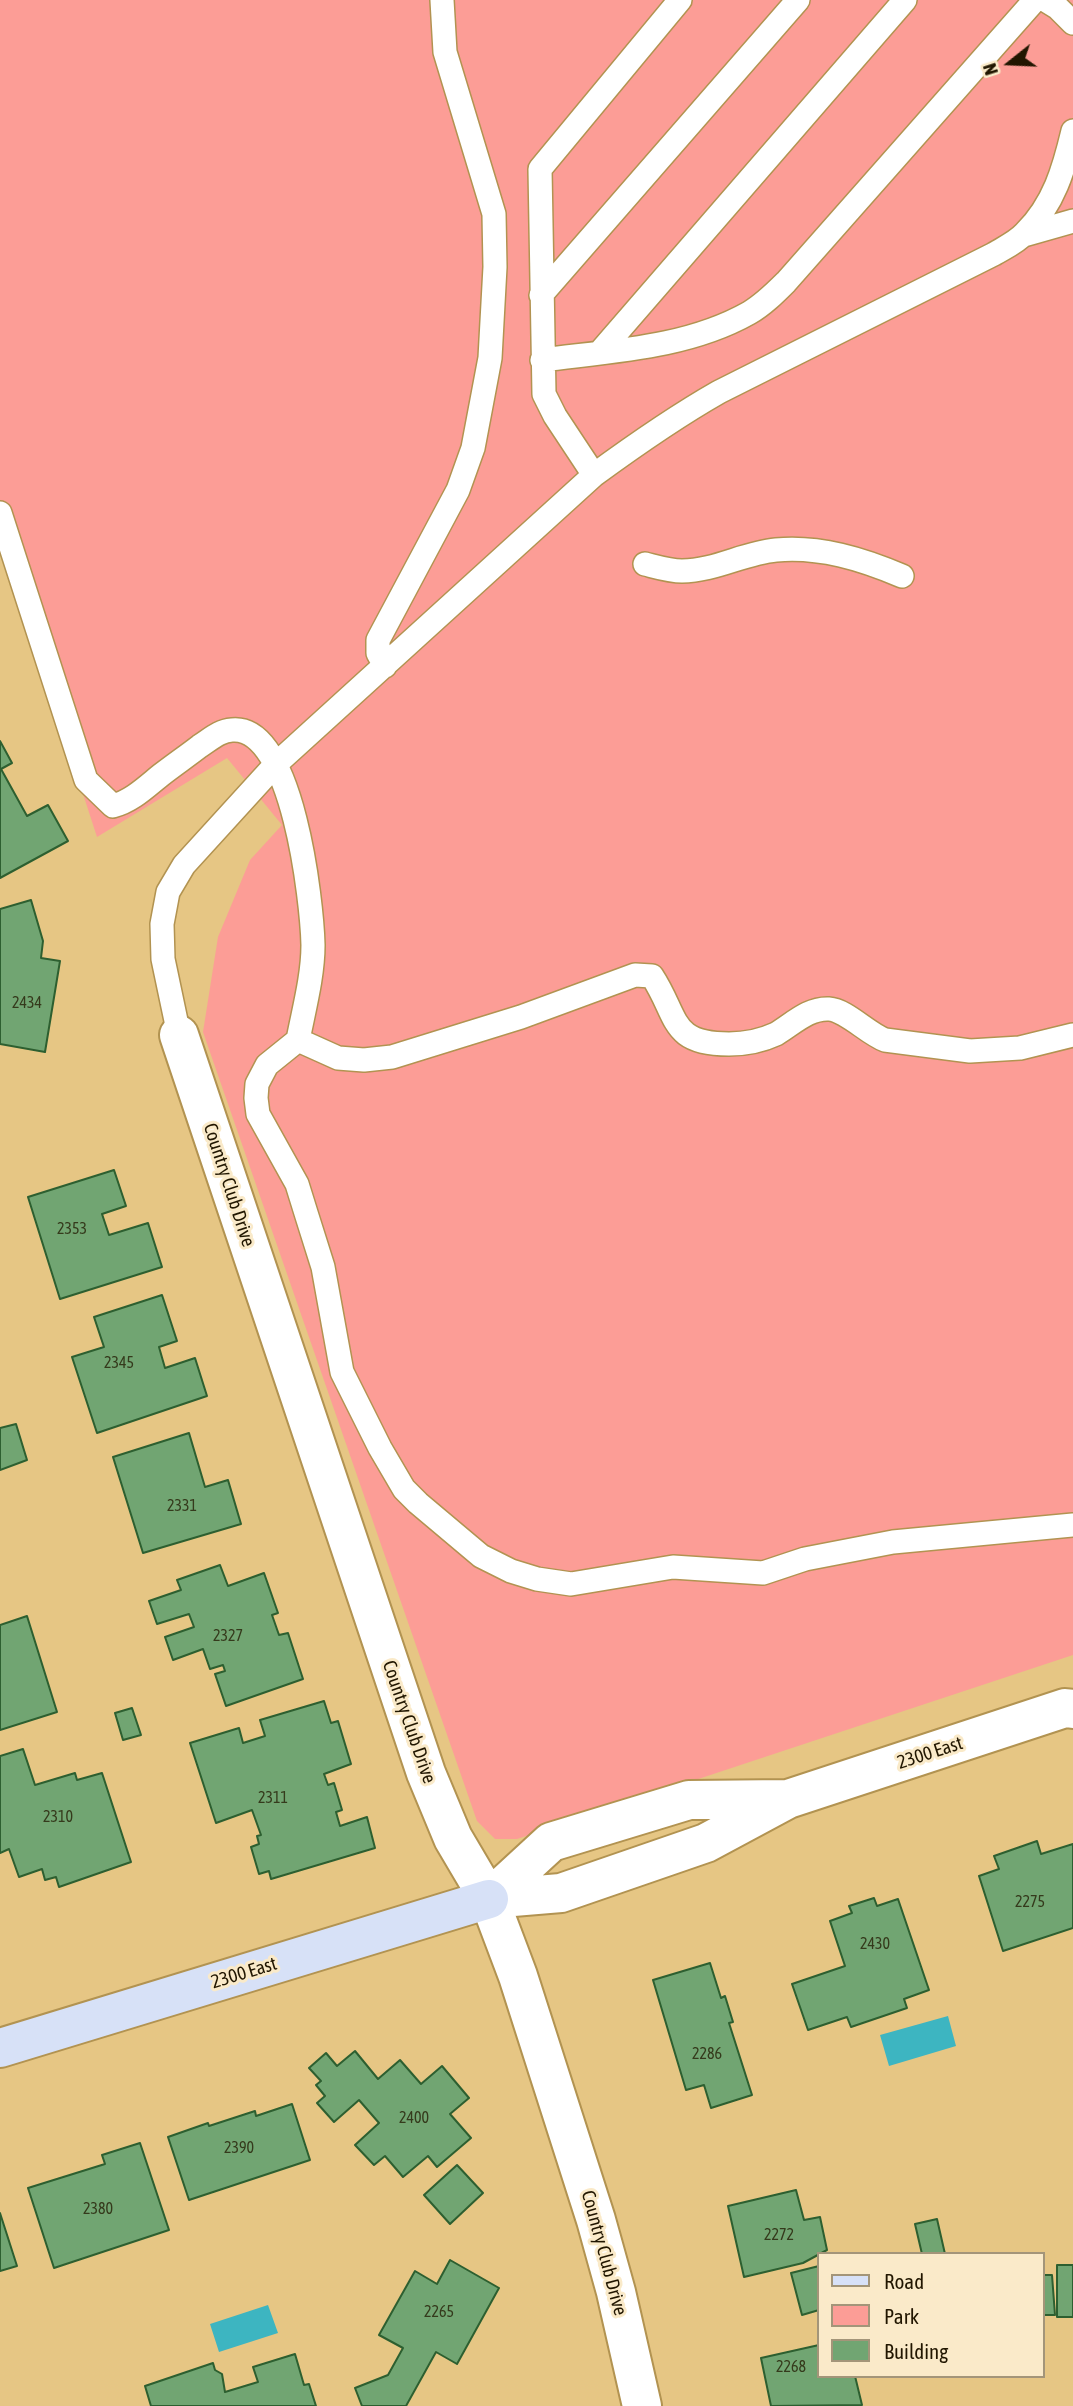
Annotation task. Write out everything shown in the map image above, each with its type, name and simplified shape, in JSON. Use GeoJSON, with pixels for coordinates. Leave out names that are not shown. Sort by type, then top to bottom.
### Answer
{"type":"FeatureCollection","features":[{"type":"Feature","properties":{"kind":"street","name":"Country Club Drive"},"geometry":{"type":"LineString","coordinates":[[179,1035],[426,1773],[453,1838],[489,1899],[518,1976],[596,2220],[616,2292],[642,2406]]}},
{"type":"Feature","properties":{"kind":"street","name":"2300 East"},"geometry":{"type":"LineString","coordinates":[[0,2048],[489,1899],[561,1893],[706,1843],[788,1799],[1065,1708],[1073,1709]]}},
{"type":"Feature","properties":{"kind":"street","name":"2300 East"},"geometry":{"type":"LineString","coordinates":[[489,1899],[551,1842],[689,1800],[788,1799]]}},
{"type":"Feature","properties":{"kind":"lane"},"geometry":{"type":"LineString","coordinates":[[385,666],[378,653],[378,640],[458,490],[473,448],[490,358],[495,267],[494,214],[445,52],[442,0]]}},
{"type":"Feature","properties":{"kind":"lane"},"geometry":{"type":"LineString","coordinates":[[594,475],[555,416],[544,394],[540,169],[680,0]]}},
{"type":"Feature","properties":{"kind":"lane"},"geometry":{"type":"LineString","coordinates":[[541,295],[799,0]]}},
{"type":"Feature","properties":{"kind":"lane"},"geometry":{"type":"LineString","coordinates":[[600,352],[905,0]]}},
{"type":"Feature","properties":{"kind":"lane"},"geometry":{"type":"LineString","coordinates":[[542,360],[670,342],[708,331],[749,313],[767,301],[1035,0]]}},
{"type":"Feature","properties":{"kind":"lane"},"geometry":{"type":"LineString","coordinates":[[1045,0],[1073,23]]}},
{"type":"Feature","properties":{"kind":"lane"},"geometry":{"type":"LineString","coordinates":[[1024,235],[1045,209],[1063,174],[1073,131]]}},
{"type":"Feature","properties":{"kind":"lane"},"geometry":{"type":"LineString","coordinates":[[179,1035],[163,960],[162,924],[168,892],[184,865],[276,764],[594,475],[675,417],[994,254],[1024,235],[1073,220]]}},
{"type":"Feature","properties":{"kind":"lane"},"geometry":{"type":"LineString","coordinates":[[0,513],[86,780],[106,801],[113,806],[121,804],[218,733],[236,729],[260,740],[276,764],[295,817],[309,885],[313,947],[298,1040],[267,1065],[257,1084],[258,1114],[297,1184],[323,1267],[342,1372],[380,1448],[404,1489],[418,1503],[481,1556],[511,1571],[537,1579],[571,1584],[673,1567],[763,1573],[805,1559],[893,1542],[1073,1525]]}},
{"type":"Feature","properties":{"kind":"lane"},"geometry":{"type":"LineString","coordinates":[[645,564],[679,572],[698,570],[775,550],[802,549],[841,554],[902,576]]}},
{"type":"Feature","properties":{"kind":"lane"},"geometry":{"type":"LineString","coordinates":[[298,1040],[338,1058],[363,1060],[392,1056],[521,1017],[635,975],[652,976],[688,1037],[706,1044],[747,1044],[775,1034],[811,1012],[830,1009],[842,1013],[874,1036],[885,1040],[956,1050],[1020,1048],[1073,1035]]}},
{"type":"Feature","properties":{"kind":"green space"},"geometry":{"type":"Polygon","coordinates":[[[0,0],[1073,0],[1073,1655],[517,1839],[495,1839],[477,1821],[203,1032],[218,937],[250,860],[282,825],[227,758],[97,837],[0,538],[0,0]]]}},
{"type":"Feature","properties":{"kind":"water"},"geometry":{"type":"Polygon","coordinates":[[[948,2016],[956,2046],[889,2066],[880,2035],[948,2016]]]}},
{"type":"Feature","properties":{"kind":"water"},"geometry":{"type":"Polygon","coordinates":[[[268,2305],[278,2333],[219,2352],[210,2324],[268,2305]]]}},
{"type":"Feature","properties":{"kind":"building"},"geometry":{"type":"Polygon","coordinates":[[[0,741],[12,763],[1,769],[27,816],[48,805],[68,841],[0,878],[0,741]]]}},
{"type":"Feature","properties":{"kind":"building"},"geometry":{"type":"Polygon","coordinates":[[[31,900],[43,941],[41,958],[60,961],[45,1052],[0,1044],[0,909],[31,900]]]}},
{"type":"Feature","properties":{"kind":"building"},"geometry":{"type":"Polygon","coordinates":[[[114,1170],[126,1206],[102,1214],[109,1235],[148,1223],[162,1267],[60,1299],[28,1197],[114,1170]]]}},
{"type":"Feature","properties":{"kind":"building"},"geometry":{"type":"Polygon","coordinates":[[[162,1295],[177,1341],[159,1347],[165,1368],[195,1358],[207,1396],[97,1433],[72,1357],[104,1347],[94,1317],[162,1295]]]}},
{"type":"Feature","properties":{"kind":"building"},"geometry":{"type":"Polygon","coordinates":[[[16,1424],[27,1460],[0,1470],[0,1428],[16,1424]]]}},
{"type":"Feature","properties":{"kind":"building"},"geometry":{"type":"Polygon","coordinates":[[[189,1433],[205,1487],[228,1480],[241,1524],[143,1553],[113,1457],[189,1433]]]}},
{"type":"Feature","properties":{"kind":"building"},"geometry":{"type":"Polygon","coordinates":[[[220,1565],[228,1586],[264,1573],[278,1613],[272,1615],[279,1635],[288,1633],[303,1679],[226,1706],[215,1674],[225,1671],[223,1665],[210,1669],[203,1649],[173,1660],[165,1637],[194,1627],[189,1614],[157,1624],[149,1601],[181,1590],[177,1580],[220,1565]]]}},
{"type":"Feature","properties":{"kind":"building"},"geometry":{"type":"Polygon","coordinates":[[[27,1616],[57,1712],[0,1730],[0,1625],[27,1616]]]}},
{"type":"Feature","properties":{"kind":"building"},"geometry":{"type":"Polygon","coordinates":[[[324,1701],[331,1723],[338,1721],[351,1764],[324,1774],[328,1785],[334,1783],[342,1810],[336,1812],[340,1826],[367,1817],[375,1848],[271,1879],[269,1871],[259,1874],[251,1847],[259,1844],[257,1836],[261,1835],[252,1810],[216,1823],[190,1743],[239,1728],[243,1743],[265,1736],[260,1720],[324,1701]]]}},
{"type":"Feature","properties":{"kind":"building"},"geometry":{"type":"Polygon","coordinates":[[[132,1708],[141,1735],[123,1740],[115,1713],[132,1708]]]}},
{"type":"Feature","properties":{"kind":"building"},"geometry":{"type":"Polygon","coordinates":[[[23,1749],[35,1785],[75,1773],[77,1780],[102,1773],[131,1862],[59,1887],[56,1877],[45,1880],[42,1869],[19,1877],[9,1849],[0,1853],[0,1756],[23,1749]]]}},
{"type":"Feature","properties":{"kind":"building"},"geometry":{"type":"Polygon","coordinates":[[[1037,1841],[1041,1854],[1073,1844],[1073,1928],[1003,1951],[979,1876],[999,1869],[994,1856],[1037,1841]]]}},
{"type":"Feature","properties":{"kind":"building"},"geometry":{"type":"Polygon","coordinates":[[[874,1898],[877,1906],[898,1899],[929,1990],[904,1999],[907,2008],[851,2027],[847,2017],[808,2030],[792,1984],[845,1966],[830,1921],[852,1913],[849,1906],[874,1898]]]}},
{"type":"Feature","properties":{"kind":"building"},"geometry":{"type":"Polygon","coordinates":[[[710,1963],[721,1998],[725,1996],[733,2022],[729,2023],[752,2095],[711,2108],[704,2085],[686,2090],[653,1980],[710,1963]]]}},
{"type":"Feature","properties":{"kind":"building"},"geometry":{"type":"Polygon","coordinates":[[[355,2051],[378,2079],[400,2060],[421,2084],[442,2066],[469,2098],[450,2114],[471,2138],[437,2167],[428,2156],[403,2177],[385,2156],[374,2165],[355,2145],[379,2123],[359,2100],[334,2122],[317,2103],[325,2096],[316,2085],[321,2081],[309,2068],[326,2053],[337,2066],[355,2051]]]}},
{"type":"Feature","properties":{"kind":"building"},"geometry":{"type":"Polygon","coordinates":[[[292,2104],[310,2160],[189,2200],[168,2137],[208,2123],[209,2126],[255,2111],[256,2116],[292,2104]]]}},
{"type":"Feature","properties":{"kind":"building"},"geometry":{"type":"Polygon","coordinates":[[[140,2143],[169,2230],[54,2268],[28,2188],[105,2164],[102,2155],[140,2143]]]}},
{"type":"Feature","properties":{"kind":"building"},"geometry":{"type":"Polygon","coordinates":[[[457,2165],[483,2193],[450,2224],[424,2195],[457,2165]]]}},
{"type":"Feature","properties":{"kind":"building"},"geometry":{"type":"Polygon","coordinates":[[[796,2190],[804,2220],[820,2217],[827,2250],[818,2252],[818,2255],[803,2263],[744,2277],[728,2206],[796,2190]]]}},
{"type":"Feature","properties":{"kind":"building"},"geometry":{"type":"Polygon","coordinates":[[[0,2213],[17,2266],[0,2271],[0,2213]]]}},
{"type":"Feature","properties":{"kind":"building"},"geometry":{"type":"Polygon","coordinates":[[[937,2219],[945,2252],[922,2252],[915,2224],[937,2219]]]}},
{"type":"Feature","properties":{"kind":"building"},"geometry":{"type":"Polygon","coordinates":[[[450,2260],[499,2288],[457,2364],[436,2352],[406,2406],[362,2406],[355,2388],[388,2375],[403,2348],[379,2335],[415,2271],[437,2284],[450,2260]]]}},
{"type":"Feature","properties":{"kind":"building"},"geometry":{"type":"Polygon","coordinates":[[[1057,2265],[1073,2265],[1073,2317],[1057,2317],[1057,2265]]]}},
{"type":"Feature","properties":{"kind":"building"},"geometry":{"type":"Polygon","coordinates":[[[818,2266],[818,2310],[802,2315],[791,2273],[818,2266]]]}},
{"type":"Feature","properties":{"kind":"building"},"geometry":{"type":"Polygon","coordinates":[[[1045,2275],[1052,2275],[1055,2315],[1045,2315],[1045,2275]]]}},
{"type":"Feature","properties":{"kind":"building"},"geometry":{"type":"Polygon","coordinates":[[[818,2345],[818,2378],[855,2378],[862,2405],[771,2406],[761,2358],[818,2345]]]}},
{"type":"Feature","properties":{"kind":"building"},"geometry":{"type":"Polygon","coordinates":[[[295,2354],[304,2385],[309,2384],[316,2406],[151,2406],[145,2386],[213,2363],[215,2370],[222,2374],[225,2392],[258,2382],[253,2367],[295,2354]]]}}]}
